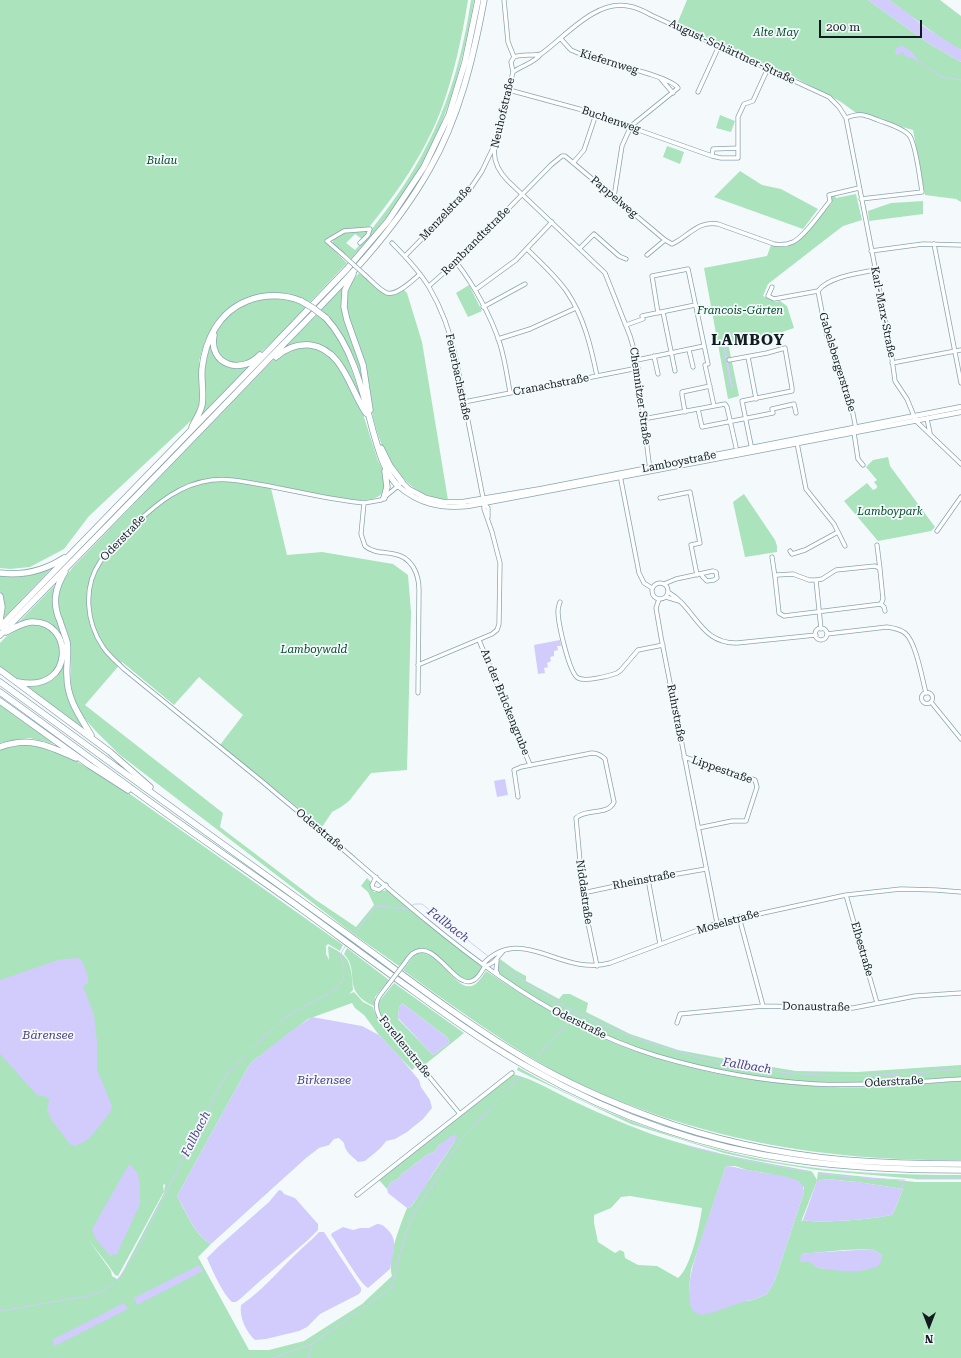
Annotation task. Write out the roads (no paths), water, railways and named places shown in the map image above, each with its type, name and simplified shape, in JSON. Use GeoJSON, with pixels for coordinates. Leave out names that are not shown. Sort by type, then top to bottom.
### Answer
{"type":"FeatureCollection","features":[{"type":"Feature","properties":{"kind":"highway"},"geometry":{"type":"LineString","coordinates":[[0,627],[270,350],[370,243],[396,211],[424,167],[442,130],[455,98],[465,62],[478,0]]}},
{"type":"Feature","properties":{"kind":"highway"},"geometry":{"type":"LineString","coordinates":[[0,635],[267,362],[354,270],[380,241],[404,210],[430,170],[448,131],[465,86],[484,0]]}},
{"type":"Feature","properties":{"kind":"highway"},"geometry":{"type":"LineString","coordinates":[[354,270],[345,290],[344,307],[363,365],[370,408],[370,418]]}},
{"type":"Feature","properties":{"kind":"highway"},"geometry":{"type":"LineString","coordinates":[[191,432],[201,408],[203,395],[202,369],[208,342],[221,319],[239,305],[251,300],[273,296],[291,298],[301,301],[326,318],[339,335],[347,349],[370,418],[378,450],[390,476],[400,484]]}},
{"type":"Feature","properties":{"kind":"highway"},"geometry":{"type":"LineString","coordinates":[[216,327],[213,338],[215,351],[220,359],[229,365],[239,366],[247,364],[270,350]]}},
{"type":"Feature","properties":{"kind":"highway"},"geometry":{"type":"LineString","coordinates":[[267,362],[286,350],[297,346],[310,345],[324,350],[336,360],[362,407],[370,418]]}},
{"type":"Feature","properties":{"kind":"highway"},"geometry":{"type":"LineString","coordinates":[[376,439],[400,484]]}},
{"type":"Feature","properties":{"kind":"highway"},"geometry":{"type":"LineString","coordinates":[[384,498],[387,487],[385,466]]}},
{"type":"Feature","properties":{"kind":"highway"},"geometry":{"type":"LineString","coordinates":[[0,573],[20,574],[39,570],[57,563],[79,547]]}},
{"type":"Feature","properties":{"kind":"highway"},"geometry":{"type":"LineString","coordinates":[[72,562],[55,593],[55,608],[67,643],[67,678],[69,693],[76,712],[93,738]]}},
{"type":"Feature","properties":{"kind":"highway"},"geometry":{"type":"LineString","coordinates":[[0,596],[2,607],[0,620]]}},
{"type":"Feature","properties":{"kind":"highway"},"geometry":{"type":"LineString","coordinates":[[0,635],[20,624],[36,622],[42,623],[52,629],[61,643],[62,658],[58,670],[52,677],[34,684],[16,682]]}},
{"type":"Feature","properties":{"kind":"highway"},"geometry":{"type":"LineString","coordinates":[[0,670],[126,764],[166,802]]}},
{"type":"Feature","properties":{"kind":"highway"},"geometry":{"type":"LineString","coordinates":[[0,682],[433,997],[522,1056],[580,1088],[647,1116],[722,1139],[795,1154],[871,1162],[961,1164]]}},
{"type":"Feature","properties":{"kind":"highway"},"geometry":{"type":"LineString","coordinates":[[0,692],[162,811],[254,875],[455,1021],[509,1056],[571,1090],[647,1122],[720,1145],[794,1160],[872,1168],[961,1170]]}},
{"type":"Feature","properties":{"kind":"highway"},"geometry":{"type":"LineString","coordinates":[[0,701],[89,765],[162,811]]}},
{"type":"Feature","properties":{"kind":"highway"},"geometry":{"type":"LineString","coordinates":[[0,747],[18,742],[34,742],[55,748],[89,765]]}},
{"type":"Feature","properties":{"kind":"main road","name":"Lamboystraße"},"geometry":{"type":"LineString","coordinates":[[752,450],[798,443],[914,419],[961,407]]}},
{"type":"Feature","properties":{"kind":"main road","name":"Lamboystraße"},"geometry":{"type":"LineString","coordinates":[[914,419],[927,419],[961,412]]}},
{"type":"Feature","properties":{"kind":"main road","name":"Lamboystraße"},"geometry":{"type":"LineString","coordinates":[[400,484],[416,493],[436,501],[483,501],[856,431]]}},
{"type":"Feature","properties":{"kind":"street","name":"Neuhofstraße"},"geometry":{"type":"LineString","coordinates":[[504,0],[508,42],[514,57],[511,62],[513,72],[495,145],[494,157],[498,170],[508,182],[522,194]]}},
{"type":"Feature","properties":{"kind":"street","name":"August-Schärttner-Straße"},"geometry":{"type":"LineString","coordinates":[[513,72],[522,66],[534,62],[595,12],[609,6],[624,5],[633,7],[829,97],[839,107],[846,118],[861,199]]}},
{"type":"Feature","properties":{"kind":"street","name":"Kiefernweg"},"geometry":{"type":"LineString","coordinates":[[561,39],[571,50],[578,53],[675,84],[678,88],[673,93]]}},
{"type":"Feature","properties":{"kind":"street"},"geometry":{"type":"LineString","coordinates":[[698,92],[719,46]]}},
{"type":"Feature","properties":{"kind":"street"},"geometry":{"type":"LineString","coordinates":[[514,57],[518,55],[532,56],[542,54]]}},
{"type":"Feature","properties":{"kind":"street"},"geometry":{"type":"LineString","coordinates":[[712,156],[713,149],[738,148],[738,115],[744,104],[753,101],[768,68]]}},
{"type":"Feature","properties":{"kind":"street"},"geometry":{"type":"LineString","coordinates":[[614,197],[621,149],[631,126],[673,93],[660,78]]}},
{"type":"Feature","properties":{"kind":"street","name":"Buchenweg"},"geometry":{"type":"LineString","coordinates":[[509,90],[596,114],[712,156],[721,158],[738,158],[738,148]]}},
{"type":"Feature","properties":{"kind":"street"},"geometry":{"type":"LineString","coordinates":[[573,163],[584,150],[596,114]]}},
{"type":"Feature","properties":{"kind":"street"},"geometry":{"type":"LineString","coordinates":[[846,118],[860,114],[900,129],[910,136],[914,146],[922,192],[861,199]]}},
{"type":"Feature","properties":{"kind":"street","name":"Menzelstraße"},"geometry":{"type":"LineString","coordinates":[[405,256],[468,192],[482,171],[495,145]]}},
{"type":"Feature","properties":{"kind":"street","name":"Pappelweg"},"geometry":{"type":"LineString","coordinates":[[563,156],[667,241]]}},
{"type":"Feature","properties":{"kind":"street","name":"Rembrandtstraße"},"geometry":{"type":"LineString","coordinates":[[429,286],[456,262],[551,165],[563,156]]}},
{"type":"Feature","properties":{"kind":"street"},"geometry":{"type":"LineString","coordinates":[[647,255],[667,241],[672,244],[702,224],[712,223],[774,244],[789,244],[799,238],[820,214],[830,201],[828,195],[859,188]]}},
{"type":"Feature","properties":{"kind":"street","name":"Chemnitzer Straße"},"geometry":{"type":"LineString","coordinates":[[522,194],[605,272],[633,343],[638,368],[649,469]]}},
{"type":"Feature","properties":{"kind":"street","name":"Karl-Marx-Straße"},"geometry":{"type":"LineString","coordinates":[[861,199],[896,380],[908,399],[914,419]]}},
{"type":"Feature","properties":{"kind":"street"},"geometry":{"type":"LineString","coordinates":[[475,290],[506,268],[527,249],[552,222]]}},
{"type":"Feature","properties":{"kind":"street"},"geometry":{"type":"LineString","coordinates":[[360,243],[368,236],[370,229],[344,231],[327,241],[385,292],[392,294],[400,290],[420,274]]}},
{"type":"Feature","properties":{"kind":"street"},"geometry":{"type":"LineString","coordinates":[[580,248],[594,234],[619,256],[626,259]]}},
{"type":"Feature","properties":{"kind":"street","name":"Feuerbachstraße"},"geometry":{"type":"LineString","coordinates":[[392,242],[429,286],[439,306],[452,341],[484,509],[488,517],[500,563],[499,624],[495,633],[479,640]]}},
{"type":"Feature","properties":{"kind":"street"},"geometry":{"type":"LineString","coordinates":[[934,244],[961,383]]}},
{"type":"Feature","properties":{"kind":"street"},"geometry":{"type":"LineString","coordinates":[[872,251],[913,245],[961,245]]}},
{"type":"Feature","properties":{"kind":"street"},"geometry":{"type":"LineString","coordinates":[[527,249],[558,281],[576,308],[590,345],[597,376]]}},
{"type":"Feature","properties":{"kind":"street"},"geometry":{"type":"LineString","coordinates":[[456,262],[475,290],[498,339],[510,392]]}},
{"type":"Feature","properties":{"kind":"street"},"geometry":{"type":"LineString","coordinates":[[675,371],[652,276],[688,269],[704,346],[714,406]]}},
{"type":"Feature","properties":{"kind":"street"},"geometry":{"type":"LineString","coordinates":[[772,287],[768,296],[774,299],[818,291],[840,278],[875,270]]}},
{"type":"Feature","properties":{"kind":"street"},"geometry":{"type":"LineString","coordinates":[[483,306],[525,284]]}},
{"type":"Feature","properties":{"kind":"street","name":"Gabelsbergerstraße"},"geometry":{"type":"LineString","coordinates":[[818,291],[826,333],[850,402],[856,431]]}},
{"type":"Feature","properties":{"kind":"street"},"geometry":{"type":"LineString","coordinates":[[626,325],[643,319],[642,316],[695,305]]}},
{"type":"Feature","properties":{"kind":"street"},"geometry":{"type":"LineString","coordinates":[[498,339],[532,328],[576,308]]}},
{"type":"Feature","properties":{"kind":"street"},"geometry":{"type":"LineString","coordinates":[[636,360],[704,346]]}},
{"type":"Feature","properties":{"kind":"street"},"geometry":{"type":"LineString","coordinates":[[729,360],[785,348],[792,391],[742,401],[752,450]]}},
{"type":"Feature","properties":{"kind":"street"},"geometry":{"type":"LineString","coordinates":[[689,350],[693,367]]}},
{"type":"Feature","properties":{"kind":"street"},"geometry":{"type":"LineString","coordinates":[[892,363],[961,350]]}},
{"type":"Feature","properties":{"kind":"street"},"geometry":{"type":"LineString","coordinates":[[654,356],[658,374]]}},
{"type":"Feature","properties":{"kind":"street"},"geometry":{"type":"LineString","coordinates":[[748,357],[756,399]]}},
{"type":"Feature","properties":{"kind":"street","name":"Cranachstraße"},"geometry":{"type":"LineString","coordinates":[[464,402],[638,368]]}},
{"type":"Feature","properties":{"kind":"street"},"geometry":{"type":"LineString","coordinates":[[685,412],[682,393],[710,386]]}},
{"type":"Feature","properties":{"kind":"street"},"geometry":{"type":"LineString","coordinates":[[644,419],[725,404],[731,421],[736,447]]}},
{"type":"Feature","properties":{"kind":"street"},"geometry":{"type":"LineString","coordinates":[[698,409],[702,427],[773,413],[772,408],[794,404],[796,413]]}},
{"type":"Feature","properties":{"kind":"street"},"geometry":{"type":"LineString","coordinates":[[914,419],[961,464]]}},
{"type":"Feature","properties":{"kind":"street"},"geometry":{"type":"LineString","coordinates":[[927,419],[931,436]]}},
{"type":"Feature","properties":{"kind":"street"},"geometry":{"type":"LineString","coordinates":[[856,431],[858,459],[863,465]]}},
{"type":"Feature","properties":{"kind":"street"},"geometry":{"type":"LineString","coordinates":[[798,443],[806,489],[834,524],[845,546]]}},
{"type":"Feature","properties":{"kind":"street"},"geometry":{"type":"LineString","coordinates":[[620,475],[639,573],[644,583],[652,588]]}},
{"type":"Feature","properties":{"kind":"street","name":"Oderstraße"},"geometry":{"type":"LineString","coordinates":[[400,484],[384,498],[378,501],[364,503],[230,480],[206,481],[186,487],[169,495],[159,502],[106,554],[98,564],[92,577],[89,601],[95,632],[103,647],[112,658],[330,837],[404,902],[498,976],[567,1019],[608,1038],[658,1056],[705,1068],[764,1079],[817,1084],[864,1084],[961,1078]]}},
{"type":"Feature","properties":{"kind":"street"},"geometry":{"type":"LineString","coordinates":[[652,588],[657,584],[664,584],[676,579],[699,574],[691,545],[700,543],[690,492],[660,498]]}},
{"type":"Feature","properties":{"kind":"street"},"geometry":{"type":"LineString","coordinates":[[937,531],[961,497]]}},
{"type":"Feature","properties":{"kind":"street"},"geometry":{"type":"LineString","coordinates":[[364,503],[361,534],[365,546],[374,552],[401,556],[412,565],[417,574],[419,590],[418,693]]}},
{"type":"Feature","properties":{"kind":"street"},"geometry":{"type":"LineString","coordinates":[[790,551],[792,554],[800,552],[838,532]]}},
{"type":"Feature","properties":{"kind":"street"},"geometry":{"type":"LineString","coordinates":[[877,546],[883,599],[881,604]]}},
{"type":"Feature","properties":{"kind":"street"},"geometry":{"type":"LineString","coordinates":[[772,557],[780,614],[784,616],[881,604]]}},
{"type":"Feature","properties":{"kind":"street"},"geometry":{"type":"LineString","coordinates":[[775,577],[777,575],[793,574],[809,580],[816,580],[822,579],[831,572],[839,569],[875,566],[880,569]]}},
{"type":"Feature","properties":{"kind":"street"},"geometry":{"type":"LineString","coordinates":[[816,580],[821,629]]}},
{"type":"Feature","properties":{"kind":"street"},"geometry":{"type":"LineString","coordinates":[[664,584],[668,592],[680,602],[708,634],[716,640],[725,643],[737,644],[816,635]]}},
{"type":"Feature","properties":{"kind":"street"},"geometry":{"type":"LineString","coordinates":[[652,588],[652,594],[655,598],[659,600],[666,597],[680,602]]}},
{"type":"Feature","properties":{"kind":"street"},"geometry":{"type":"LineString","coordinates":[[666,597],[668,592]]}},
{"type":"Feature","properties":{"kind":"street","name":"Ruhrstraße"},"geometry":{"type":"LineString","coordinates":[[659,600],[656,608],[717,923]]}},
{"type":"Feature","properties":{"kind":"street"},"geometry":{"type":"LineString","coordinates":[[560,602],[558,612],[566,652],[572,673],[579,679],[586,680],[617,673],[638,650],[663,645]]}},
{"type":"Feature","properties":{"kind":"street"},"geometry":{"type":"LineString","coordinates":[[881,604],[885,611]]}},
{"type":"Feature","properties":{"kind":"street"},"geometry":{"type":"LineString","coordinates":[[816,635],[818,640],[822,640],[827,634],[887,627],[898,629],[907,634],[913,644],[926,693]]}},
{"type":"Feature","properties":{"kind":"street"},"geometry":{"type":"LineString","coordinates":[[816,635],[818,630],[821,629]]}},
{"type":"Feature","properties":{"kind":"street"},"geometry":{"type":"LineString","coordinates":[[821,629],[825,630],[827,634]]}},
{"type":"Feature","properties":{"kind":"street"},"geometry":{"type":"LineString","coordinates":[[418,665],[479,640]]}},
{"type":"Feature","properties":{"kind":"street","name":"An der Brückengrube"},"geometry":{"type":"LineString","coordinates":[[479,640],[530,765]]}},
{"type":"Feature","properties":{"kind":"street"},"geometry":{"type":"LineString","coordinates":[[926,693],[932,695],[930,702]]}},
{"type":"Feature","properties":{"kind":"street"},"geometry":{"type":"LineString","coordinates":[[926,693],[922,696],[922,700],[925,703],[930,702]]}},
{"type":"Feature","properties":{"kind":"street"},"geometry":{"type":"LineString","coordinates":[[930,702],[961,739]]}},
{"type":"Feature","properties":{"kind":"street","name":"An der Brückengrube"},"geometry":{"type":"LineString","coordinates":[[518,796],[514,770],[530,765],[597,753],[603,756],[606,763],[614,802],[607,809],[582,814],[576,818]]}},
{"type":"Feature","properties":{"kind":"street","name":"Lippestraße"},"geometry":{"type":"LineString","coordinates":[[684,757],[756,780],[758,785],[746,821],[698,828]]}},
{"type":"Feature","properties":{"kind":"street","name":"Niddastraße"},"geometry":{"type":"LineString","coordinates":[[576,818],[583,893],[597,966]]}},
{"type":"Feature","properties":{"kind":"street","name":"Rheinstraße"},"geometry":{"type":"LineString","coordinates":[[583,893],[648,879],[706,869]]}},
{"type":"Feature","properties":{"kind":"street"},"geometry":{"type":"LineString","coordinates":[[376,877],[372,885],[373,888],[379,890],[383,889],[386,885]]}},
{"type":"Feature","properties":{"kind":"street"},"geometry":{"type":"LineString","coordinates":[[648,879],[660,944]]}},
{"type":"Feature","properties":{"kind":"street","name":"Moselstraße"},"geometry":{"type":"LineString","coordinates":[[484,965],[488,958],[492,955],[513,948],[524,948],[575,964],[597,966],[610,963],[717,923],[846,895],[901,889],[961,892]]}},
{"type":"Feature","properties":{"kind":"street","name":"Elbestraße"},"geometry":{"type":"LineString","coordinates":[[846,895],[877,1003]]}},
{"type":"Feature","properties":{"kind":"street"},"geometry":{"type":"LineString","coordinates":[[739,917],[764,1006]]}},
{"type":"Feature","properties":{"kind":"street"},"geometry":{"type":"LineString","coordinates":[[498,976],[495,963],[503,951]]}},
{"type":"Feature","properties":{"kind":"street","name":"Forellenstraße"},"geometry":{"type":"LineString","coordinates":[[460,1114],[379,1016],[376,1002],[411,955],[417,952],[428,952],[438,958],[460,980],[468,982],[478,977],[484,965]]}},
{"type":"Feature","properties":{"kind":"street"},"geometry":{"type":"LineString","coordinates":[[484,965],[491,965],[495,963]]}},
{"type":"Feature","properties":{"kind":"street","name":"Donaustraße"},"geometry":{"type":"LineString","coordinates":[[677,1023],[680,1014],[764,1006],[853,1008],[915,996],[961,993]]}},
{"type":"Feature","properties":{"kind":"street"},"geometry":{"type":"LineString","coordinates":[[356,1196],[512,1073]]}},
{"type":"Feature","properties":{"kind":"water"},"geometry":{"type":"Polygon","coordinates":[[[868,0],[889,0],[908,13],[923,26],[961,50],[961,62],[928,43],[868,0]]]}},
{"type":"Feature","properties":{"kind":"water"},"geometry":{"type":"Polygon","coordinates":[[[901,45],[912,52],[918,60],[917,62],[912,57],[908,58],[904,55],[904,52],[897,55],[895,54],[896,48],[900,47],[901,45]]]}},
{"type":"Feature","properties":{"kind":"water"},"geometry":{"type":"Polygon","coordinates":[[[722,341],[724,341],[733,388],[731,389],[722,341]]]}},
{"type":"Feature","properties":{"kind":"water"},"geometry":{"type":"Polygon","coordinates":[[[560,640],[561,646],[557,646],[558,650],[554,651],[554,656],[550,657],[551,661],[547,663],[548,667],[544,668],[545,673],[538,674],[534,645],[560,640]]]}},
{"type":"Feature","properties":{"kind":"water"},"geometry":{"type":"Polygon","coordinates":[[[505,779],[508,795],[497,797],[494,781],[505,779]]]}},
{"type":"Feature","properties":{"kind":"water","name":"Bärensee"},"geometry":{"type":"Polygon","coordinates":[[[78,958],[82,961],[88,976],[88,983],[83,986],[94,1015],[97,1041],[97,1069],[112,1106],[111,1111],[94,1133],[86,1141],[76,1146],[71,1145],[52,1121],[47,1110],[49,1099],[47,1097],[37,1095],[0,1054],[0,980],[58,960],[78,958]]]}},
{"type":"Feature","properties":{"kind":"water"},"geometry":{"type":"Polygon","coordinates":[[[402,1003],[448,1038],[449,1043],[433,1055],[398,1018],[399,1008],[402,1003]]]}},
{"type":"Feature","properties":{"kind":"water","name":"Birkensee"},"geometry":{"type":"Polygon","coordinates":[[[312,1017],[362,1026],[379,1035],[419,1080],[421,1087],[430,1100],[432,1108],[423,1119],[407,1132],[395,1139],[386,1141],[365,1161],[358,1162],[351,1156],[344,1143],[339,1138],[334,1139],[329,1145],[319,1148],[211,1244],[200,1235],[191,1223],[177,1196],[248,1067],[253,1061],[291,1031],[312,1017]]]}},
{"type":"Feature","properties":{"kind":"water"},"geometry":{"type":"Polygon","coordinates":[[[454,1134],[457,1137],[455,1141],[411,1207],[407,1208],[388,1193],[387,1189],[391,1182],[398,1179],[402,1174],[428,1154],[434,1152],[440,1144],[454,1134]]]}},
{"type":"Feature","properties":{"kind":"water"},"geometry":{"type":"Polygon","coordinates":[[[129,1164],[137,1172],[140,1185],[140,1204],[117,1254],[110,1256],[95,1238],[92,1229],[129,1164]]]}},
{"type":"Feature","properties":{"kind":"water"},"geometry":{"type":"Polygon","coordinates":[[[726,1166],[794,1179],[802,1184],[804,1192],[775,1280],[767,1294],[712,1313],[700,1315],[692,1310],[690,1301],[689,1291],[691,1273],[726,1166]]]}},
{"type":"Feature","properties":{"kind":"water"},"geometry":{"type":"Polygon","coordinates":[[[827,1179],[903,1189],[893,1214],[876,1218],[848,1220],[803,1220],[817,1181],[827,1179]]]}},
{"type":"Feature","properties":{"kind":"water"},"geometry":{"type":"Polygon","coordinates":[[[279,1190],[284,1194],[295,1198],[318,1224],[318,1230],[240,1299],[236,1302],[232,1302],[221,1288],[207,1258],[269,1202],[279,1190]]]}},
{"type":"Feature","properties":{"kind":"water"},"geometry":{"type":"Polygon","coordinates":[[[377,1224],[384,1226],[391,1234],[394,1243],[394,1253],[390,1269],[368,1288],[364,1285],[331,1235],[343,1227],[353,1230],[369,1228],[377,1224]]]}},
{"type":"Feature","properties":{"kind":"water"},"geometry":{"type":"Polygon","coordinates":[[[319,1232],[324,1232],[361,1288],[361,1291],[359,1294],[320,1314],[307,1327],[299,1331],[266,1339],[255,1340],[244,1324],[241,1314],[241,1305],[263,1287],[319,1232]]]}},
{"type":"Feature","properties":{"kind":"water"},"geometry":{"type":"Polygon","coordinates":[[[872,1249],[882,1255],[881,1262],[877,1267],[860,1271],[840,1271],[818,1268],[809,1262],[800,1262],[801,1254],[872,1249]]]}},
{"type":"Feature","properties":{"kind":"water"},"geometry":{"type":"Polygon","coordinates":[[[199,1265],[203,1271],[137,1305],[134,1298],[199,1265]]]}},
{"type":"Feature","properties":{"kind":"water"},"geometry":{"type":"Polygon","coordinates":[[[124,1303],[128,1309],[55,1346],[52,1340],[124,1303]]]}},
{"type":"Feature","properties":{"kind":"waterway"},"geometry":{"type":"LineString","coordinates":[[918,61],[940,76],[961,80]]}},
{"type":"Feature","properties":{"kind":"waterway","name":"Fallbach"},"geometry":{"type":"LineString","coordinates":[[411,906],[415,904],[422,904],[489,957]]}},
{"type":"Feature","properties":{"kind":"waterway","name":"Fallbach"},"geometry":{"type":"LineString","coordinates":[[353,936],[375,907],[383,906],[400,909],[408,908]]}},
{"type":"Feature","properties":{"kind":"waterway","name":"Fallbach"},"geometry":{"type":"LineString","coordinates":[[117,1281],[135,1254],[222,1082],[229,1072],[250,1050],[287,1016],[338,988],[344,976],[340,955],[346,945]]}},
{"type":"Feature","properties":{"kind":"waterway","name":"Fallbach"},"geometry":{"type":"LineString","coordinates":[[498,964],[532,987],[568,1008],[605,1026],[643,1041],[722,1063],[763,1070],[843,1076],[882,1075],[961,1069]]}},
{"type":"Feature","properties":{"kind":"waterway","name":"Fallbach"},"geometry":{"type":"LineString","coordinates":[[573,1017],[576,1013]]}},
{"type":"Feature","properties":{"kind":"waterway"},"geometry":{"type":"LineString","coordinates":[[538,1056],[567,1023]]}},
{"type":"Feature","properties":{"kind":"waterway"},"geometry":{"type":"LineString","coordinates":[[362,1309],[392,1287],[411,1218],[463,1137],[520,1077]]}},
{"type":"Feature","properties":{"kind":"waterway"},"geometry":{"type":"LineString","coordinates":[[687,1146],[717,1153]]}},
{"type":"Feature","properties":{"kind":"waterway"},"geometry":{"type":"LineString","coordinates":[[724,1155],[809,1172]]}},
{"type":"Feature","properties":{"kind":"waterway"},"geometry":{"type":"LineString","coordinates":[[820,1174],[905,1180]]}},
{"type":"Feature","properties":{"kind":"waterway"},"geometry":{"type":"LineString","coordinates":[[916,1179],[961,1179]]}},
{"type":"Feature","properties":{"kind":"waterway"},"geometry":{"type":"LineString","coordinates":[[902,1189],[903,1180]]}},
{"type":"Feature","properties":{"kind":"waterway","name":"Fallbach"},"geometry":{"type":"LineString","coordinates":[[0,1311],[88,1296],[104,1291],[115,1283]]}},
{"type":"Feature","properties":{"kind":"waterway"},"geometry":{"type":"LineString","coordinates":[[272,1358],[312,1344],[359,1311]]}},
{"type":"Feature","properties":{"kind":"waterway"},"geometry":{"type":"LineString","coordinates":[[308,1358],[312,1345]]}},
{"type":"Feature","properties":{"kind":"district","name":"LAMBOY"},"geometry":{"type":"Point","coordinates":[748,341]}},
{"type":"Feature","properties":{"kind":"park label","name":"Alte May"},"geometry":{"type":"Point","coordinates":[776,33]}},
{"type":"Feature","properties":{"kind":"park label","name":"Bulau"},"geometry":{"type":"Point","coordinates":[162,161]}},
{"type":"Feature","properties":{"kind":"park label","name":"Francois-Gärten"},"geometry":{"type":"Point","coordinates":[740,311]}},
{"type":"Feature","properties":{"kind":"park label","name":"Lamboypark"},"geometry":{"type":"Point","coordinates":[890,512]}},
{"type":"Feature","properties":{"kind":"park label","name":"Lamboywald"},"geometry":{"type":"Point","coordinates":[314,650]}}]}
